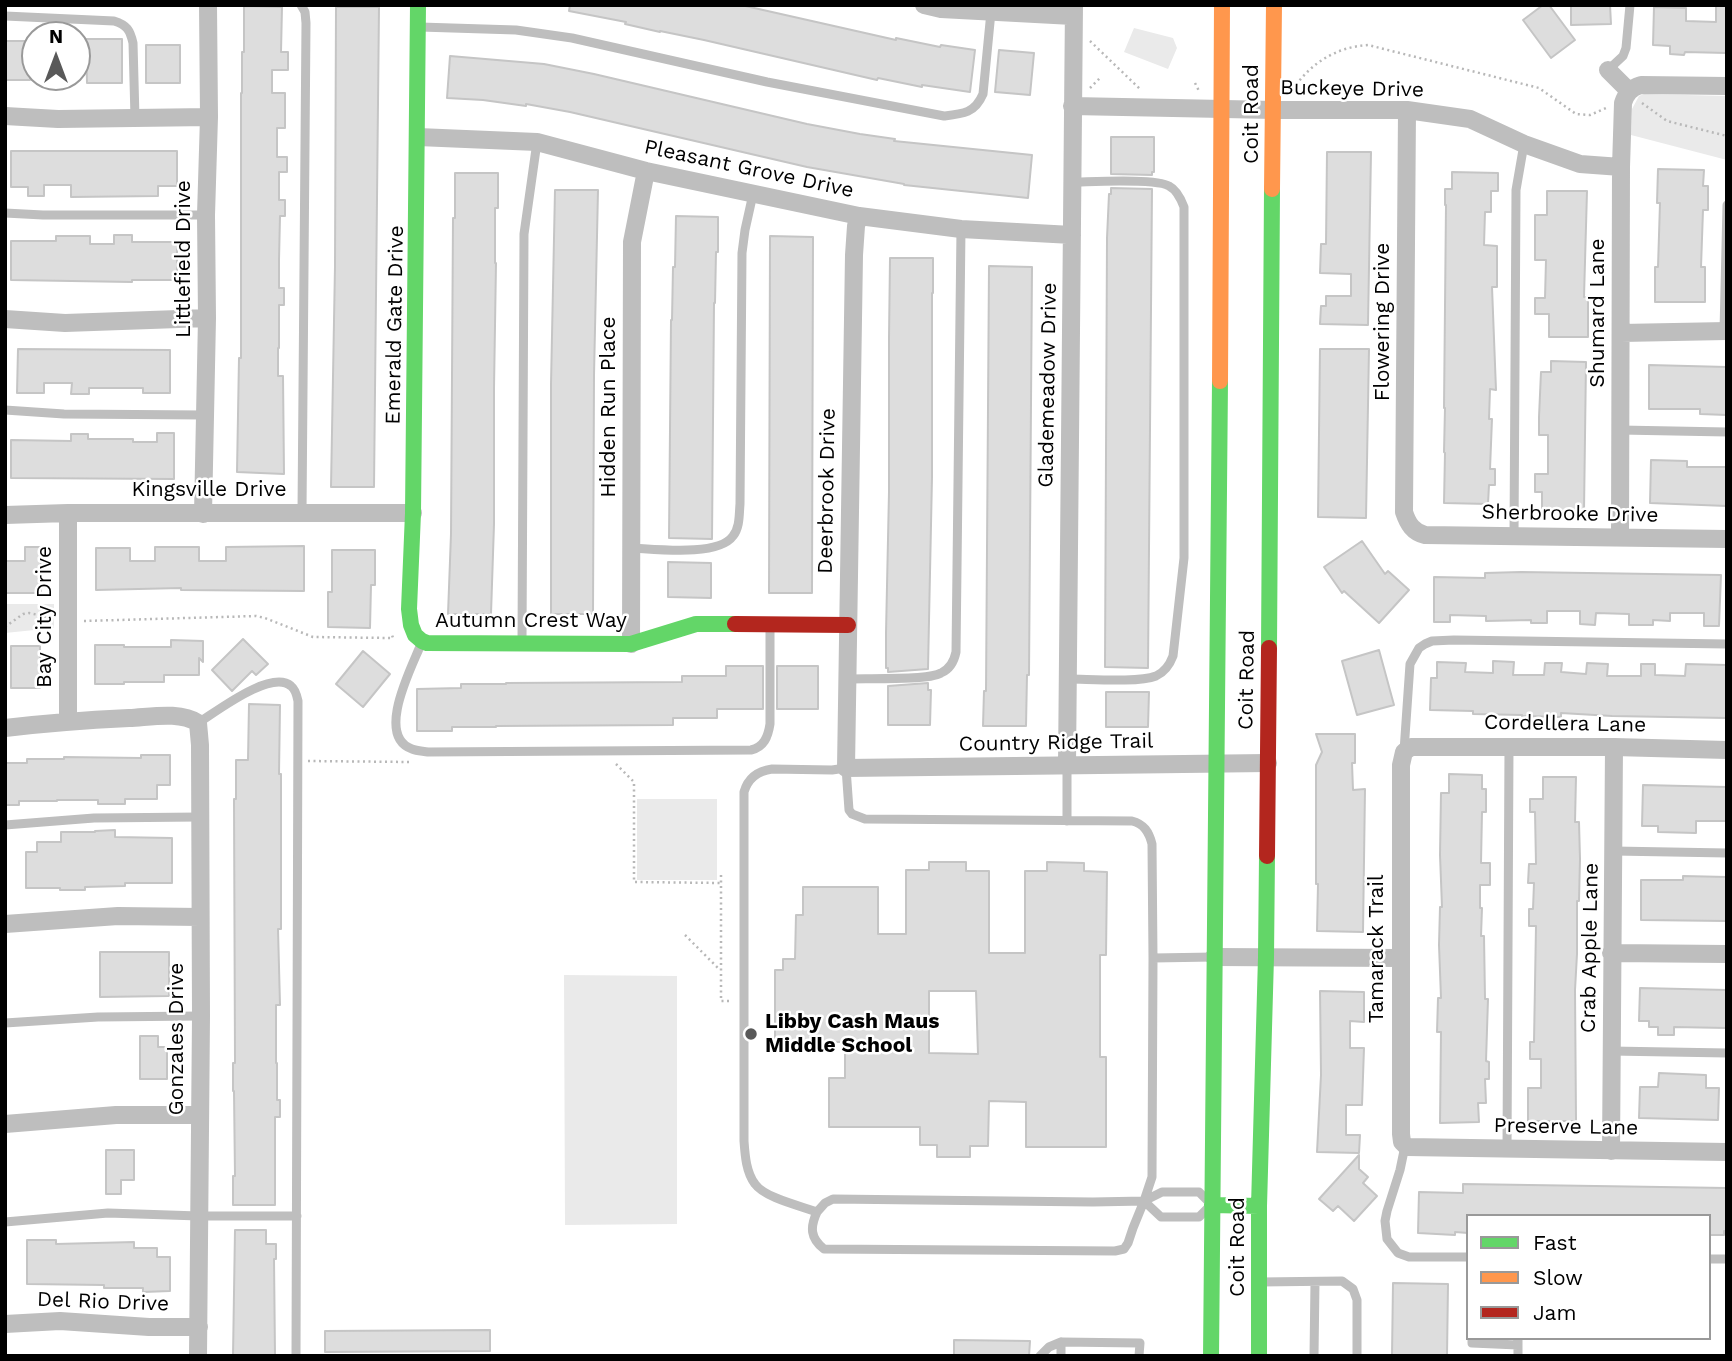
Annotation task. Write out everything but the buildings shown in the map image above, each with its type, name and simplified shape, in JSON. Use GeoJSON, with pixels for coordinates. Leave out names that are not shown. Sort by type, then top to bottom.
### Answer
{"type":"FeatureCollection","features":[{"type":"Feature","properties":{"kind":"main road","name":"Emerald Gate Drive"},"geometry":{"type":"LineString","coordinates":[[418,5],[410,624],[414,635],[421,642]]}},
{"type":"Feature","properties":{"kind":"main road","name":"Coit Road"},"geometry":{"type":"LineString","coordinates":[[1211,1356],[1222,5]]}},
{"type":"Feature","properties":{"kind":"main road","name":"Coit Road"},"geometry":{"type":"LineString","coordinates":[[1259,1356],[1259,1206],[1266,957],[1274,5]]}},
{"type":"Feature","properties":{"kind":"main road","name":"Autumn Crest Way"},"geometry":{"type":"LineString","coordinates":[[421,642],[631,644],[696,624],[848,625]]}},
{"type":"Feature","properties":{"kind":"main road"},"geometry":{"type":"LineString","coordinates":[[1212,1205],[1259,1206]]}},
{"type":"Feature","properties":{"kind":"street","name":"Littlefield Drive"},"geometry":{"type":"LineString","coordinates":[[203,514],[209,117],[208,5]]}},
{"type":"Feature","properties":{"kind":"street"},"geometry":{"type":"LineString","coordinates":[[924,5],[942,9],[991,12],[1074,11]]}},
{"type":"Feature","properties":{"kind":"street","name":"Glademeadow Drive"},"geometry":{"type":"LineString","coordinates":[[1066,765],[1074,11]]}},
{"type":"Feature","properties":{"kind":"street"},"geometry":{"type":"LineString","coordinates":[[1608,70],[1634,96],[1641,85],[1727,86]]}},
{"type":"Feature","properties":{"kind":"street","name":"Shumard Lane"},"geometry":{"type":"LineString","coordinates":[[1620,537],[1623,103],[1634,96]]}},
{"type":"Feature","properties":{"kind":"street","name":"Buckeye Drive"},"geometry":{"type":"LineString","coordinates":[[1072,106],[1407,110],[1470,119],[1524,144],[1580,164],[1621,167]]}},
{"type":"Feature","properties":{"kind":"street","name":"Flowering Drive"},"geometry":{"type":"LineString","coordinates":[[1407,110],[1404,512],[1414,530]]}},
{"type":"Feature","properties":{"kind":"street"},"geometry":{"type":"LineString","coordinates":[[5,116],[58,119],[209,117]]}},
{"type":"Feature","properties":{"kind":"street","name":"Pleasant Grove Drive"},"geometry":{"type":"LineString","coordinates":[[418,137],[537,142],[646,171],[859,216],[961,229],[1072,235]]}},
{"type":"Feature","properties":{"kind":"street","name":"Hidden Run Place"},"geometry":{"type":"LineString","coordinates":[[631,644],[632,242],[646,171]]}},
{"type":"Feature","properties":{"kind":"street","name":"Deerbrook Drive"},"geometry":{"type":"LineString","coordinates":[[846,768],[854,255],[859,216]]}},
{"type":"Feature","properties":{"kind":"street"},"geometry":{"type":"LineString","coordinates":[[5,319],[65,323],[207,317]]}},
{"type":"Feature","properties":{"kind":"street"},"geometry":{"type":"LineString","coordinates":[[1621,333],[1725,331]]}},
{"type":"Feature","properties":{"kind":"street","name":"Bay City Drive"},"geometry":{"type":"LineString","coordinates":[[68,513],[68,721]]}},
{"type":"Feature","properties":{"kind":"street","name":"Kingsville Drive"},"geometry":{"type":"LineString","coordinates":[[5,515],[413,513]]}},
{"type":"Feature","properties":{"kind":"street","name":"Sherbrooke Drive"},"geometry":{"type":"LineString","coordinates":[[1414,530],[1425,535],[1727,539]]}},
{"type":"Feature","properties":{"kind":"street"},"geometry":{"type":"LineString","coordinates":[[5,728],[68,721],[175,717],[198,723]]}},
{"type":"Feature","properties":{"kind":"street","name":"Gonzales Drive"},"geometry":{"type":"LineString","coordinates":[[198,723],[201,1016],[198,1356]]}},
{"type":"Feature","properties":{"kind":"street","name":"Cordellera Lane"},"geometry":{"type":"LineString","coordinates":[[1404,752],[1414,746],[1727,750]]}},
{"type":"Feature","properties":{"kind":"street","name":"Crab Apple Lane"},"geometry":{"type":"LineString","coordinates":[[1611,1151],[1614,747]]}},
{"type":"Feature","properties":{"kind":"street","name":"Tamarack Trail"},"geometry":{"type":"LineString","coordinates":[[1404,752],[1401,765],[1399,958],[1401,1134],[1405,1146]]}},
{"type":"Feature","properties":{"kind":"street","name":"Country Ridge Trail"},"geometry":{"type":"LineString","coordinates":[[846,768],[1268,763]]}},
{"type":"Feature","properties":{"kind":"street"},"geometry":{"type":"LineString","coordinates":[[5,924],[118,916],[200,917]]}},
{"type":"Feature","properties":{"kind":"street"},"geometry":{"type":"LineString","coordinates":[[1611,953],[1727,954]]}},
{"type":"Feature","properties":{"kind":"street"},"geometry":{"type":"LineString","coordinates":[[1214,957],[1399,958]]}},
{"type":"Feature","properties":{"kind":"street"},"geometry":{"type":"LineString","coordinates":[[5,1124],[116,1115],[200,1115]]}},
{"type":"Feature","properties":{"kind":"street","name":"Preserve Lane"},"geometry":{"type":"LineString","coordinates":[[1405,1146],[1727,1152]]}},
{"type":"Feature","properties":{"kind":"street","name":"Del Rio Drive"},"geometry":{"type":"LineString","coordinates":[[5,1324],[60,1321],[149,1327],[199,1327]]}},
{"type":"Feature","properties":{"kind":"lane"},"geometry":{"type":"LineString","coordinates":[[301,5],[306,23],[302,512]]}},
{"type":"Feature","properties":{"kind":"lane"},"geometry":{"type":"LineString","coordinates":[[1608,70],[1623,56],[1626,48],[1630,5]]}},
{"type":"Feature","properties":{"kind":"lane"},"geometry":{"type":"LineString","coordinates":[[418,27],[516,30],[572,38],[767,82],[944,116],[960,115],[969,111],[983,94],[991,12]]}},
{"type":"Feature","properties":{"kind":"lane"},"geometry":{"type":"LineString","coordinates":[[5,16],[114,21],[123,24],[131,31],[133,43],[135,118]]}},
{"type":"Feature","properties":{"kind":"lane"},"geometry":{"type":"LineString","coordinates":[[522,644],[524,234],[537,142]]}},
{"type":"Feature","properties":{"kind":"lane"},"geometry":{"type":"LineString","coordinates":[[1514,536],[1516,190],[1524,144]]}},
{"type":"Feature","properties":{"kind":"lane"},"geometry":{"type":"LineString","coordinates":[[1068,679],[1135,680],[1158,675],[1170,665],[1184,558],[1184,208],[1175,190],[1164,183],[1071,182]]}},
{"type":"Feature","properties":{"kind":"lane"},"geometry":{"type":"LineString","coordinates":[[631,548],[713,549],[726,543],[737,528],[740,504],[742,253],[753,194]]}},
{"type":"Feature","properties":{"kind":"lane"},"geometry":{"type":"LineString","coordinates":[[1725,331],[1727,205]]}},
{"type":"Feature","properties":{"kind":"lane"},"geometry":{"type":"LineString","coordinates":[[5,213],[206,215]]}},
{"type":"Feature","properties":{"kind":"lane"},"geometry":{"type":"LineString","coordinates":[[847,678],[931,677],[948,669],[956,652],[961,229]]}},
{"type":"Feature","properties":{"kind":"lane"},"geometry":{"type":"LineString","coordinates":[[5,410],[64,414],[205,415]]}},
{"type":"Feature","properties":{"kind":"lane"},"geometry":{"type":"LineString","coordinates":[[1620,430],[1727,432]]}},
{"type":"Feature","properties":{"kind":"lane"},"geometry":{"type":"LineString","coordinates":[[421,642],[396,711],[396,730],[405,745],[412,749],[428,752],[751,750],[757,749],[768,736],[770,724],[770,625]]}},
{"type":"Feature","properties":{"kind":"lane"},"geometry":{"type":"LineString","coordinates":[[1404,752],[1410,664],[1419,648],[1432,641],[1727,645]]}},
{"type":"Feature","properties":{"kind":"lane"},"geometry":{"type":"LineString","coordinates":[[198,723],[254,689],[273,682],[291,686],[296,693],[296,1356]]}},
{"type":"Feature","properties":{"kind":"lane"},"geometry":{"type":"LineString","coordinates":[[1507,1149],[1510,746]]}},
{"type":"Feature","properties":{"kind":"lane"},"geometry":{"type":"LineString","coordinates":[[1066,765],[1066,821]]}},
{"type":"Feature","properties":{"kind":"lane"},"geometry":{"type":"LineString","coordinates":[[817,1212],[757,1188],[747,1166],[744,1141],[744,789],[753,776],[764,770],[846,768],[847,806],[852,814],[865,819],[1132,821],[1147,830],[1152,845],[1152,1177],[1144,1201],[1128,1243],[1124,1249],[824,1249],[816,1242],[812,1231],[814,1219],[825,1203],[833,1199],[1093,1202],[1144,1201],[1162,1192],[1199,1192],[1212,1205],[1199,1217],[1161,1217],[1144,1201]]}},
{"type":"Feature","properties":{"kind":"lane"},"geometry":{"type":"LineString","coordinates":[[5,825],[94,818],[200,817]]}},
{"type":"Feature","properties":{"kind":"lane"},"geometry":{"type":"LineString","coordinates":[[1614,851],[1727,852]]}},
{"type":"Feature","properties":{"kind":"lane"},"geometry":{"type":"LineString","coordinates":[[1153,958],[1214,957]]}},
{"type":"Feature","properties":{"kind":"lane"},"geometry":{"type":"LineString","coordinates":[[5,1023],[98,1017],[201,1016]]}},
{"type":"Feature","properties":{"kind":"lane"},"geometry":{"type":"LineString","coordinates":[[1611,1051],[1727,1053]]}},
{"type":"Feature","properties":{"kind":"lane"},"geometry":{"type":"LineString","coordinates":[[1405,1146],[1387,1211],[1387,1239],[1398,1253],[1409,1257],[1466,1257]]}},
{"type":"Feature","properties":{"kind":"lane"},"geometry":{"type":"LineString","coordinates":[[5,1222],[108,1213],[297,1216]]}},
{"type":"Feature","properties":{"kind":"lane"},"geometry":{"type":"LineString","coordinates":[[1259,1282],[1342,1281],[1353,1289],[1357,1300],[1357,1356]]}},
{"type":"Feature","properties":{"kind":"lane"},"geometry":{"type":"LineString","coordinates":[[1314,1356],[1315,1282]]}},
{"type":"Feature","properties":{"kind":"lane"},"geometry":{"type":"LineString","coordinates":[[1472,1340],[1472,1343],[1518,1341],[1518,1356]]}},
{"type":"Feature","properties":{"kind":"lane"},"geometry":{"type":"LineString","coordinates":[[1061,1342],[1061,1356]]}},
{"type":"Feature","properties":{"kind":"lane"},"geometry":{"type":"LineString","coordinates":[[1040,1356],[1049,1347],[1061,1342],[1140,1343],[1139,1356]]}},
{"type":"Feature","properties":{"kind":"path"},"geometry":{"type":"LineString","coordinates":[[1090,41],[1140,89]]}},
{"type":"Feature","properties":{"kind":"path"},"geometry":{"type":"LineString","coordinates":[[1289,94],[1305,72],[1323,59],[1342,50],[1368,45],[1539,88],[1576,114],[1590,115],[1612,105]]}},
{"type":"Feature","properties":{"kind":"path"},"geometry":{"type":"LineString","coordinates":[[1086,92],[1100,78]]}},
{"type":"Feature","properties":{"kind":"path"},"geometry":{"type":"LineString","coordinates":[[1195,83],[1199,91]]}},
{"type":"Feature","properties":{"kind":"path"},"geometry":{"type":"LineString","coordinates":[[1634,96],[1667,121],[1727,136]]}},
{"type":"Feature","properties":{"kind":"path"},"geometry":{"type":"LineString","coordinates":[[5,627],[23,614],[29,613],[86,621],[256,616],[313,637],[330,638],[393,638],[391,628]]}},
{"type":"Feature","properties":{"kind":"path"},"geometry":{"type":"LineString","coordinates":[[298,761],[408,762]]}},
{"type":"Feature","properties":{"kind":"path"},"geometry":{"type":"LineString","coordinates":[[615,762],[634,782],[634,882],[721,883]]}},
{"type":"Feature","properties":{"kind":"path"},"geometry":{"type":"LineString","coordinates":[[720,1001],[721,875]]}},
{"type":"Feature","properties":{"kind":"path"},"geometry":{"type":"LineString","coordinates":[[685,935],[720,970]]}},
{"type":"Feature","properties":{"kind":"shaded area"},"geometry":{"type":"Polygon","coordinates":[[[1134,28],[1173,38],[1177,48],[1168,69],[1124,52],[1134,28]]]}},
{"type":"Feature","properties":{"kind":"shaded area"},"geometry":{"type":"Polygon","coordinates":[[[1639,96],[1727,96],[1727,160],[1631,135],[1632,109],[1639,96]]]}},
{"type":"Feature","properties":{"kind":"shaded area"},"geometry":{"type":"Polygon","coordinates":[[[5,604],[54,604],[54,628],[5,633],[5,604]]]}},
{"type":"Feature","properties":{"kind":"shaded area"},"geometry":{"type":"Polygon","coordinates":[[[637,799],[717,799],[717,880],[637,880],[637,799]]]}},
{"type":"Feature","properties":{"kind":"shaded area"},"geometry":{"type":"Polygon","coordinates":[[[564,975],[677,976],[677,1224],[565,1225],[564,975]]]}},
{"type":"Feature","properties":{"kind":"traffic: fast"},"geometry":{"type":"LineString","coordinates":[[418,5],[413,513],[409,609],[415,635],[427,643],[631,644],[696,624],[735,624]]}},
{"type":"Feature","properties":{"kind":"traffic: fast"},"geometry":{"type":"LineString","coordinates":[[1269,648],[1272,189]]}},
{"type":"Feature","properties":{"kind":"traffic: fast"},"geometry":{"type":"LineString","coordinates":[[1211,1356],[1220,381]]}},
{"type":"Feature","properties":{"kind":"traffic: fast"},"geometry":{"type":"LineString","coordinates":[[1259,1356],[1259,1206],[1267,856]]}},
{"type":"Feature","properties":{"kind":"traffic: fast"},"geometry":{"type":"LineString","coordinates":[[1212,1205],[1259,1206]]}},
{"type":"Feature","properties":{"kind":"traffic: slow"},"geometry":{"type":"LineString","coordinates":[[1220,381],[1222,5]]}},
{"type":"Feature","properties":{"kind":"traffic: slow"},"geometry":{"type":"LineString","coordinates":[[1272,189],[1274,5]]}},
{"type":"Feature","properties":{"kind":"traffic: jam"},"geometry":{"type":"LineString","coordinates":[[735,624],[848,625]]}},
{"type":"Feature","properties":{"kind":"traffic: jam"},"geometry":{"type":"LineString","coordinates":[[1267,856],[1269,648]]}},
{"type":"Feature","properties":{"kind":"place","name":"Libby Cash Maus Middle School"},"geometry":{"type":"Point","coordinates":[751,1034]}}]}
